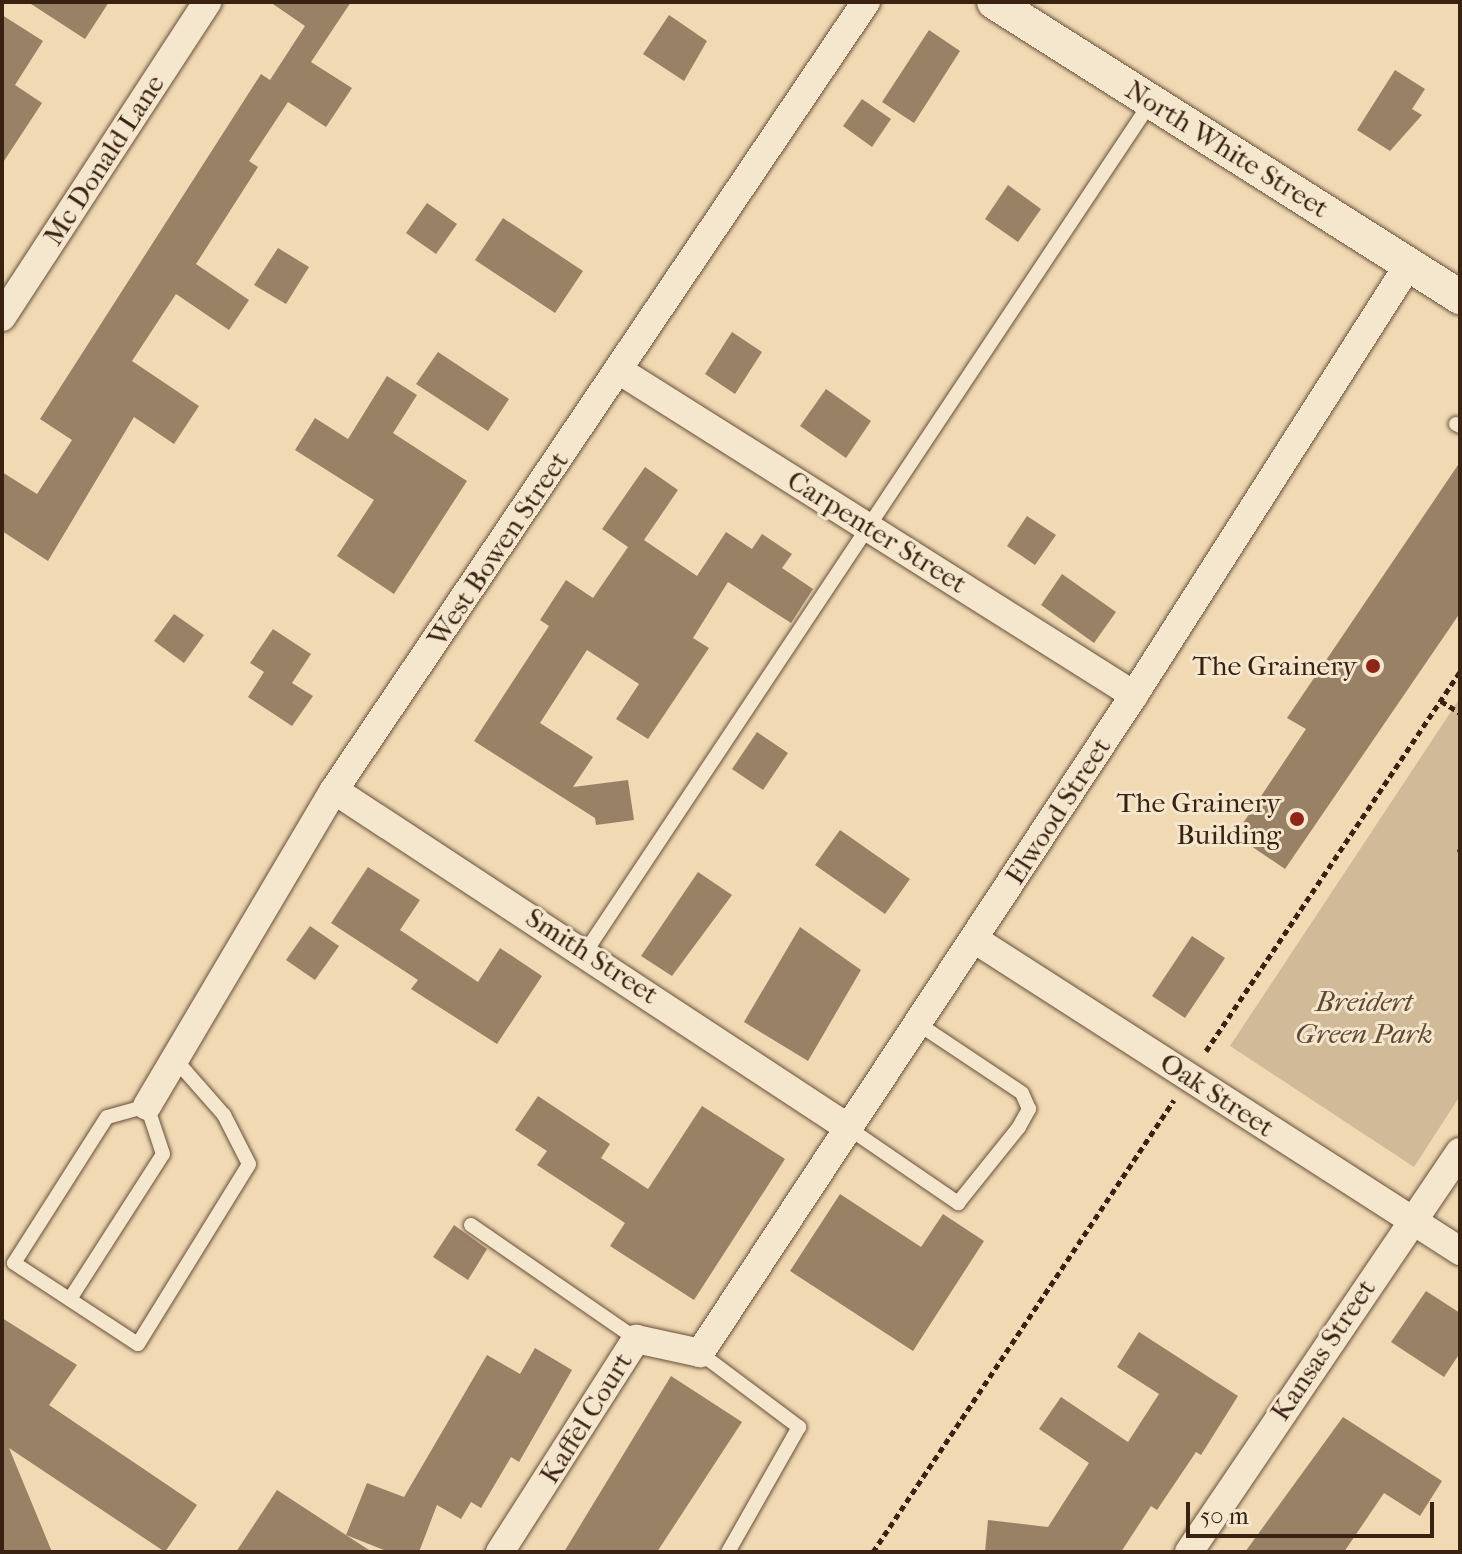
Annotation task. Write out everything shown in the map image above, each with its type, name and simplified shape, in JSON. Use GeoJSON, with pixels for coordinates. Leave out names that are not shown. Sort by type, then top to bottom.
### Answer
{"type":"FeatureCollection","features":[{"type":"Feature","properties":{"kind":"street","name":"Mc Donald Lane"},"geometry":{"type":"LineString","coordinates":[[2,317],[207,2]]}},
{"type":"Feature","properties":{"kind":"street","name":"West Bowen Street"},"geometry":{"type":"LineString","coordinates":[[147,1106],[334,790],[620,371],[866,2]]}},
{"type":"Feature","properties":{"kind":"street","name":"North White Street"},"geometry":{"type":"LineString","coordinates":[[994,2],[1460,297]]}},
{"type":"Feature","properties":{"kind":"street","name":"Elwood Street"},"geometry":{"type":"LineString","coordinates":[[700,1353],[1134,695],[1409,264]]}},
{"type":"Feature","properties":{"kind":"street","name":"Carpenter Street"},"geometry":{"type":"LineString","coordinates":[[620,371],[1134,695]]}},
{"type":"Feature","properties":{"kind":"street","name":"Smith Street"},"geometry":{"type":"LineString","coordinates":[[334,790],[586,951],[847,1127]]}},
{"type":"Feature","properties":{"kind":"street","name":"Oak Street"},"geometry":{"type":"LineString","coordinates":[[974,939],[1460,1251]]}},
{"type":"Feature","properties":{"kind":"street","name":"Kansas Street"},"geometry":{"type":"LineString","coordinates":[[1189,1552],[1410,1219],[1460,1152]]}},
{"type":"Feature","properties":{"kind":"street","name":"Kaffel Court"},"geometry":{"type":"LineString","coordinates":[[500,1552],[636,1339],[700,1353]]}},
{"type":"Feature","properties":{"kind":"lane"},"geometry":{"type":"LineString","coordinates":[[586,951],[1152,101]]}},
{"type":"Feature","properties":{"kind":"lane"},"geometry":{"type":"LineString","coordinates":[[847,1127],[958,1203],[1019,1127],[1029,1109],[1022,1093],[917,1023]]}},
{"type":"Feature","properties":{"kind":"lane"},"geometry":{"type":"LineString","coordinates":[[70,1299],[163,1154],[147,1106],[107,1117],[14,1263],[138,1344],[249,1164],[224,1115],[174,1058]]}},
{"type":"Feature","properties":{"kind":"lane"},"geometry":{"type":"LineString","coordinates":[[471,1225],[636,1339]]}},
{"type":"Feature","properties":{"kind":"lane"},"geometry":{"type":"LineString","coordinates":[[700,1353],[799,1427],[728,1552]]}},
{"type":"Feature","properties":{"kind":"path"},"geometry":{"type":"LineString","coordinates":[[873,1552],[1460,672]]}},
{"type":"Feature","properties":{"kind":"path"},"geometry":{"type":"LineString","coordinates":[[1441,701],[1460,713]]}},
{"type":"Feature","properties":{"kind":"green space","name":"Breidert Green Park"},"geometry":{"type":"Polygon","coordinates":[[[1460,698],[1460,1096],[1414,1167],[1230,1046],[1460,698]]]}},
{"type":"Feature","properties":{"kind":"building"},"geometry":{"type":"Polygon","coordinates":[[[28,2],[109,2],[85,39],[28,2]]]}},
{"type":"Feature","properties":{"kind":"building"},"geometry":{"type":"Polygon","coordinates":[[[270,2],[351,2],[311,62],[352,88],[326,127],[288,102],[249,161],[258,167],[196,264],[249,300],[229,330],[176,294],[132,361],[199,406],[174,444],[134,417],[48,561],[2,531],[2,472],[37,494],[72,440],[40,419],[261,74],[270,80],[305,26],[270,2]]]}},
{"type":"Feature","properties":{"kind":"building"},"geometry":{"type":"Polygon","coordinates":[[[2,15],[43,41],[15,85],[42,103],[2,164],[2,15]]]}},
{"type":"Feature","properties":{"kind":"building"},"geometry":{"type":"Polygon","coordinates":[[[669,15],[707,41],[684,81],[643,54],[669,15]]]}},
{"type":"Feature","properties":{"kind":"building"},"geometry":{"type":"Polygon","coordinates":[[[929,30],[960,51],[914,123],[882,102],[929,30]]]}},
{"type":"Feature","properties":{"kind":"building"},"geometry":{"type":"Polygon","coordinates":[[[1395,70],[1425,89],[1412,109],[1422,115],[1390,151],[1357,130],[1395,70]]]}},
{"type":"Feature","properties":{"kind":"building"},"geometry":{"type":"Polygon","coordinates":[[[862,99],[891,119],[872,147],[843,126],[862,99]]]}},
{"type":"Feature","properties":{"kind":"building"},"geometry":{"type":"Polygon","coordinates":[[[1008,185],[1041,209],[1018,242],[985,219],[1008,185]]]}},
{"type":"Feature","properties":{"kind":"building"},"geometry":{"type":"Polygon","coordinates":[[[427,203],[457,224],[436,254],[406,233],[427,203]]]}},
{"type":"Feature","properties":{"kind":"building"},"geometry":{"type":"Polygon","coordinates":[[[503,218],[583,271],[555,313],[475,260],[503,218]]]}},
{"type":"Feature","properties":{"kind":"building"},"geometry":{"type":"Polygon","coordinates":[[[278,248],[309,267],[286,304],[254,285],[278,248]]]}},
{"type":"Feature","properties":{"kind":"building"},"geometry":{"type":"Polygon","coordinates":[[[732,332],[762,352],[735,394],[705,374],[732,332]]]}},
{"type":"Feature","properties":{"kind":"building"},"geometry":{"type":"Polygon","coordinates":[[[438,352],[509,399],[488,431],[416,384],[438,352]]]}},
{"type":"Feature","properties":{"kind":"building"},"geometry":{"type":"Polygon","coordinates":[[[387,376],[417,395],[393,433],[467,481],[394,594],[337,556],[374,500],[295,450],[315,418],[348,439],[387,376]]]}},
{"type":"Feature","properties":{"kind":"building"},"geometry":{"type":"Polygon","coordinates":[[[826,389],[871,421],[846,458],[800,426],[826,389]]]}},
{"type":"Feature","properties":{"kind":"building","name":"The Grainery"},"geometry":{"type":"Polygon","coordinates":[[[1460,462],[1460,613],[1285,869],[1235,835],[1306,729],[1287,718],[1460,462]]]}},
{"type":"Feature","properties":{"kind":"building"},"geometry":{"type":"Polygon","coordinates":[[[645,467],[678,490],[644,540],[697,576],[726,532],[752,549],[762,534],[792,554],[782,568],[813,589],[791,623],[728,582],[693,638],[709,648],[648,739],[616,719],[639,684],[587,650],[540,723],[593,757],[573,787],[628,780],[634,820],[596,825],[595,818],[474,741],[549,626],[540,620],[566,580],[593,598],[628,547],[602,529],[645,467]]]}},
{"type":"Feature","properties":{"kind":"building"},"geometry":{"type":"Polygon","coordinates":[[[1027,516],[1056,535],[1035,565],[1007,546],[1027,516]]]}},
{"type":"Feature","properties":{"kind":"building"},"geometry":{"type":"Polygon","coordinates":[[[1062,574],[1116,612],[1094,643],[1041,605],[1062,574]]]}},
{"type":"Feature","properties":{"kind":"building"},"geometry":{"type":"Polygon","coordinates":[[[174,614],[204,635],[184,663],[154,641],[174,614]]]}},
{"type":"Feature","properties":{"kind":"building"},"geometry":{"type":"Polygon","coordinates":[[[273,629],[311,654],[292,683],[313,696],[292,726],[248,697],[264,672],[250,663],[273,629]]]}},
{"type":"Feature","properties":{"kind":"building"},"geometry":{"type":"Polygon","coordinates":[[[757,732],[788,753],[763,790],[732,769],[757,732]]]}},
{"type":"Feature","properties":{"kind":"building"},"geometry":{"type":"Polygon","coordinates":[[[840,830],[910,879],[885,914],[815,865],[840,830]]]}},
{"type":"Feature","properties":{"kind":"building"},"geometry":{"type":"Polygon","coordinates":[[[368,867],[420,900],[400,930],[478,982],[500,948],[542,976],[497,1044],[411,989],[418,980],[331,923],[368,867]]]}},
{"type":"Feature","properties":{"kind":"building"},"geometry":{"type":"Polygon","coordinates":[[[698,872],[732,895],[672,976],[641,956],[698,872]]]}},
{"type":"Feature","properties":{"kind":"building"},"geometry":{"type":"Polygon","coordinates":[[[310,926],[339,946],[315,980],[286,960],[310,926]]]}},
{"type":"Feature","properties":{"kind":"building"},"geometry":{"type":"Polygon","coordinates":[[[800,927],[861,970],[808,1061],[744,1022],[800,927]]]}},
{"type":"Feature","properties":{"kind":"building"},"geometry":{"type":"Polygon","coordinates":[[[1192,936],[1225,958],[1185,1018],[1152,996],[1192,936]]]}},
{"type":"Feature","properties":{"kind":"building"},"geometry":{"type":"Polygon","coordinates":[[[538,1096],[610,1144],[601,1158],[648,1189],[702,1106],[785,1159],[694,1300],[610,1246],[625,1223],[537,1165],[547,1151],[515,1130],[538,1096]]]}},
{"type":"Feature","properties":{"kind":"building"},"geometry":{"type":"Polygon","coordinates":[[[840,1194],[921,1247],[943,1214],[984,1241],[913,1351],[790,1271],[840,1194]]]}},
{"type":"Feature","properties":{"kind":"building"},"geometry":{"type":"Polygon","coordinates":[[[454,1225],[487,1249],[468,1280],[433,1257],[454,1225]]]}},
{"type":"Feature","properties":{"kind":"building"},"geometry":{"type":"Polygon","coordinates":[[[1426,1291],[1460,1313],[1460,1353],[1444,1377],[1391,1342],[1426,1291]]]}},
{"type":"Feature","properties":{"kind":"building"},"geometry":{"type":"Polygon","coordinates":[[[2,1318],[77,1365],[49,1405],[197,1505],[165,1552],[9,1448],[52,1552],[2,1552],[2,1318]]]}},
{"type":"Feature","properties":{"kind":"building"},"geometry":{"type":"Polygon","coordinates":[[[1139,1332],[1238,1396],[1201,1455],[1196,1452],[1157,1510],[1151,1506],[1121,1552],[985,1552],[988,1520],[1048,1527],[1089,1463],[1039,1429],[1061,1397],[1128,1442],[1159,1394],[1117,1367],[1139,1332]]]}},
{"type":"Feature","properties":{"kind":"building"},"geometry":{"type":"Polygon","coordinates":[[[535,1348],[572,1370],[519,1462],[511,1457],[481,1508],[471,1502],[461,1519],[437,1505],[419,1552],[389,1552],[346,1535],[367,1483],[404,1497],[487,1355],[520,1374],[535,1348]]]}},
{"type":"Feature","properties":{"kind":"building"},"geometry":{"type":"Polygon","coordinates":[[[671,1376],[742,1422],[657,1552],[564,1552],[671,1376]]]}},
{"type":"Feature","properties":{"kind":"building"},"geometry":{"type":"Polygon","coordinates":[[[1343,1417],[1442,1481],[1420,1516],[1384,1493],[1344,1552],[1245,1552],[1343,1417]]]}},
{"type":"Feature","properties":{"kind":"building"},"geometry":{"type":"Polygon","coordinates":[[[277,1490],[372,1552],[236,1552],[277,1490]]]}},
{"type":"Feature","properties":{"kind":"place","name":"The Grainery"},"geometry":{"type":"Point","coordinates":[1373,666]}},
{"type":"Feature","properties":{"kind":"place","name":"The Grainery Building"},"geometry":{"type":"Point","coordinates":[1297,819]}}]}
